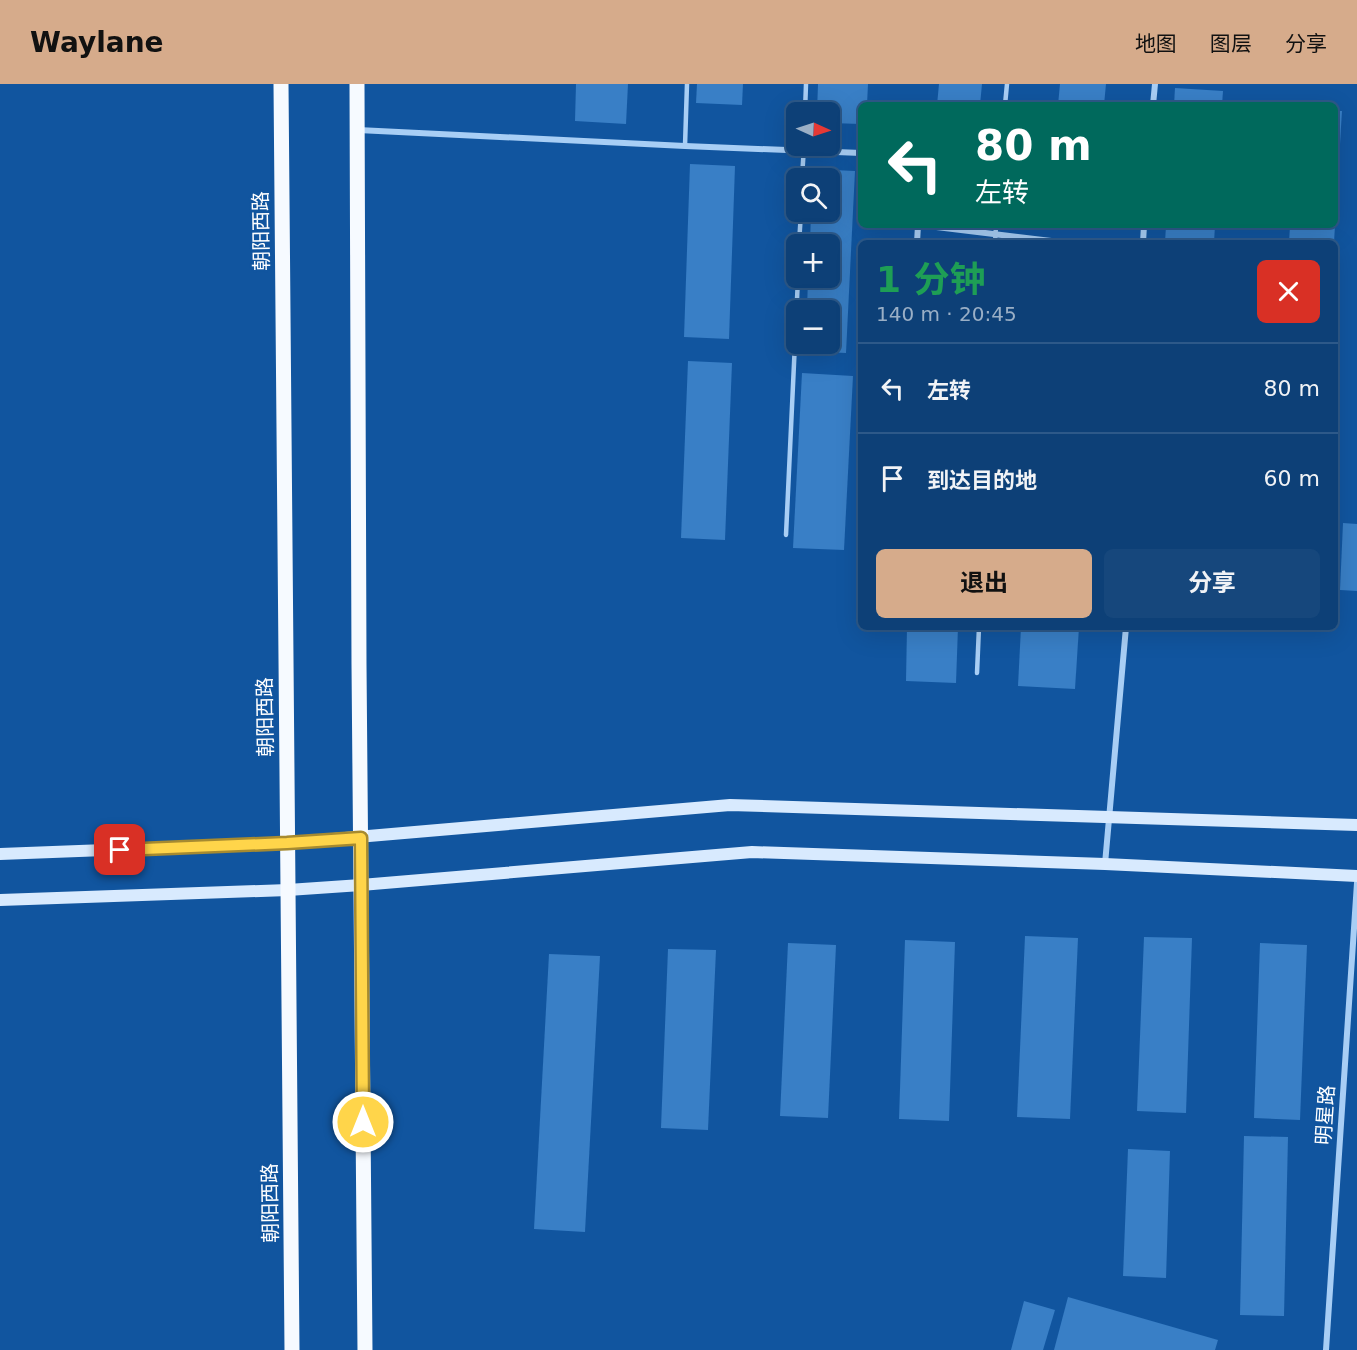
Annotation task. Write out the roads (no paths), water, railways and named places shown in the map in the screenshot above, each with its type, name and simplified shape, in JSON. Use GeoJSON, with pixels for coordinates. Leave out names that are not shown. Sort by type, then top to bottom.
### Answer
{"type":"FeatureCollection","features":[{"type":"Feature","properties":{"kind":"main road","name":"朝阳西路"},"geometry":{"type":"LineString","coordinates":[[281,84],[292,1350]]}},
{"type":"Feature","properties":{"kind":"main road"},"geometry":{"type":"LineString","coordinates":[[357,84],[365,1350]]}},
{"type":"Feature","properties":{"kind":"street"},"geometry":{"type":"LineString","coordinates":[[1153,102],[1155,84]]}},
{"type":"Feature","properties":{"kind":"street"},"geometry":{"type":"LineString","coordinates":[[357,130],[685,147],[786,148]]}},
{"type":"Feature","properties":{"kind":"street"},"geometry":{"type":"LineString","coordinates":[[840,151],[858,153]]}},
{"type":"Feature","properties":{"kind":"street"},"geometry":{"type":"LineString","coordinates":[[944,228],[1044,240]]}},
{"type":"Feature","properties":{"kind":"street"},"geometry":{"type":"LineString","coordinates":[[1105,864],[1126,630]]}},
{"type":"Feature","properties":{"kind":"street"},"geometry":{"type":"LineString","coordinates":[[0,854],[287,843],[730,805],[1357,825]]}},
{"type":"Feature","properties":{"kind":"street"},"geometry":{"type":"LineString","coordinates":[[0,900],[288,890],[752,852],[1105,864],[1357,876]]}},
{"type":"Feature","properties":{"kind":"street","name":"明星路"},"geometry":{"type":"LineString","coordinates":[[1326,1350],[1357,883]]}},
{"type":"Feature","properties":{"kind":"lane"},"geometry":{"type":"LineString","coordinates":[[685,147],[687,84]]}},
{"type":"Feature","properties":{"kind":"lane"},"geometry":{"type":"LineString","coordinates":[[805,102],[806,84]]}},
{"type":"Feature","properties":{"kind":"lane"},"geometry":{"type":"LineString","coordinates":[[1005,102],[1006,84]]}},
{"type":"Feature","properties":{"kind":"lane"},"geometry":{"type":"LineString","coordinates":[[995,240],[996,228]]}},
{"type":"Feature","properties":{"kind":"lane"},"geometry":{"type":"LineString","coordinates":[[786,535],[798,288]]}},
{"type":"Feature","properties":{"kind":"lane"},"geometry":{"type":"LineString","coordinates":[[977,673],[979,630]]}}]}
